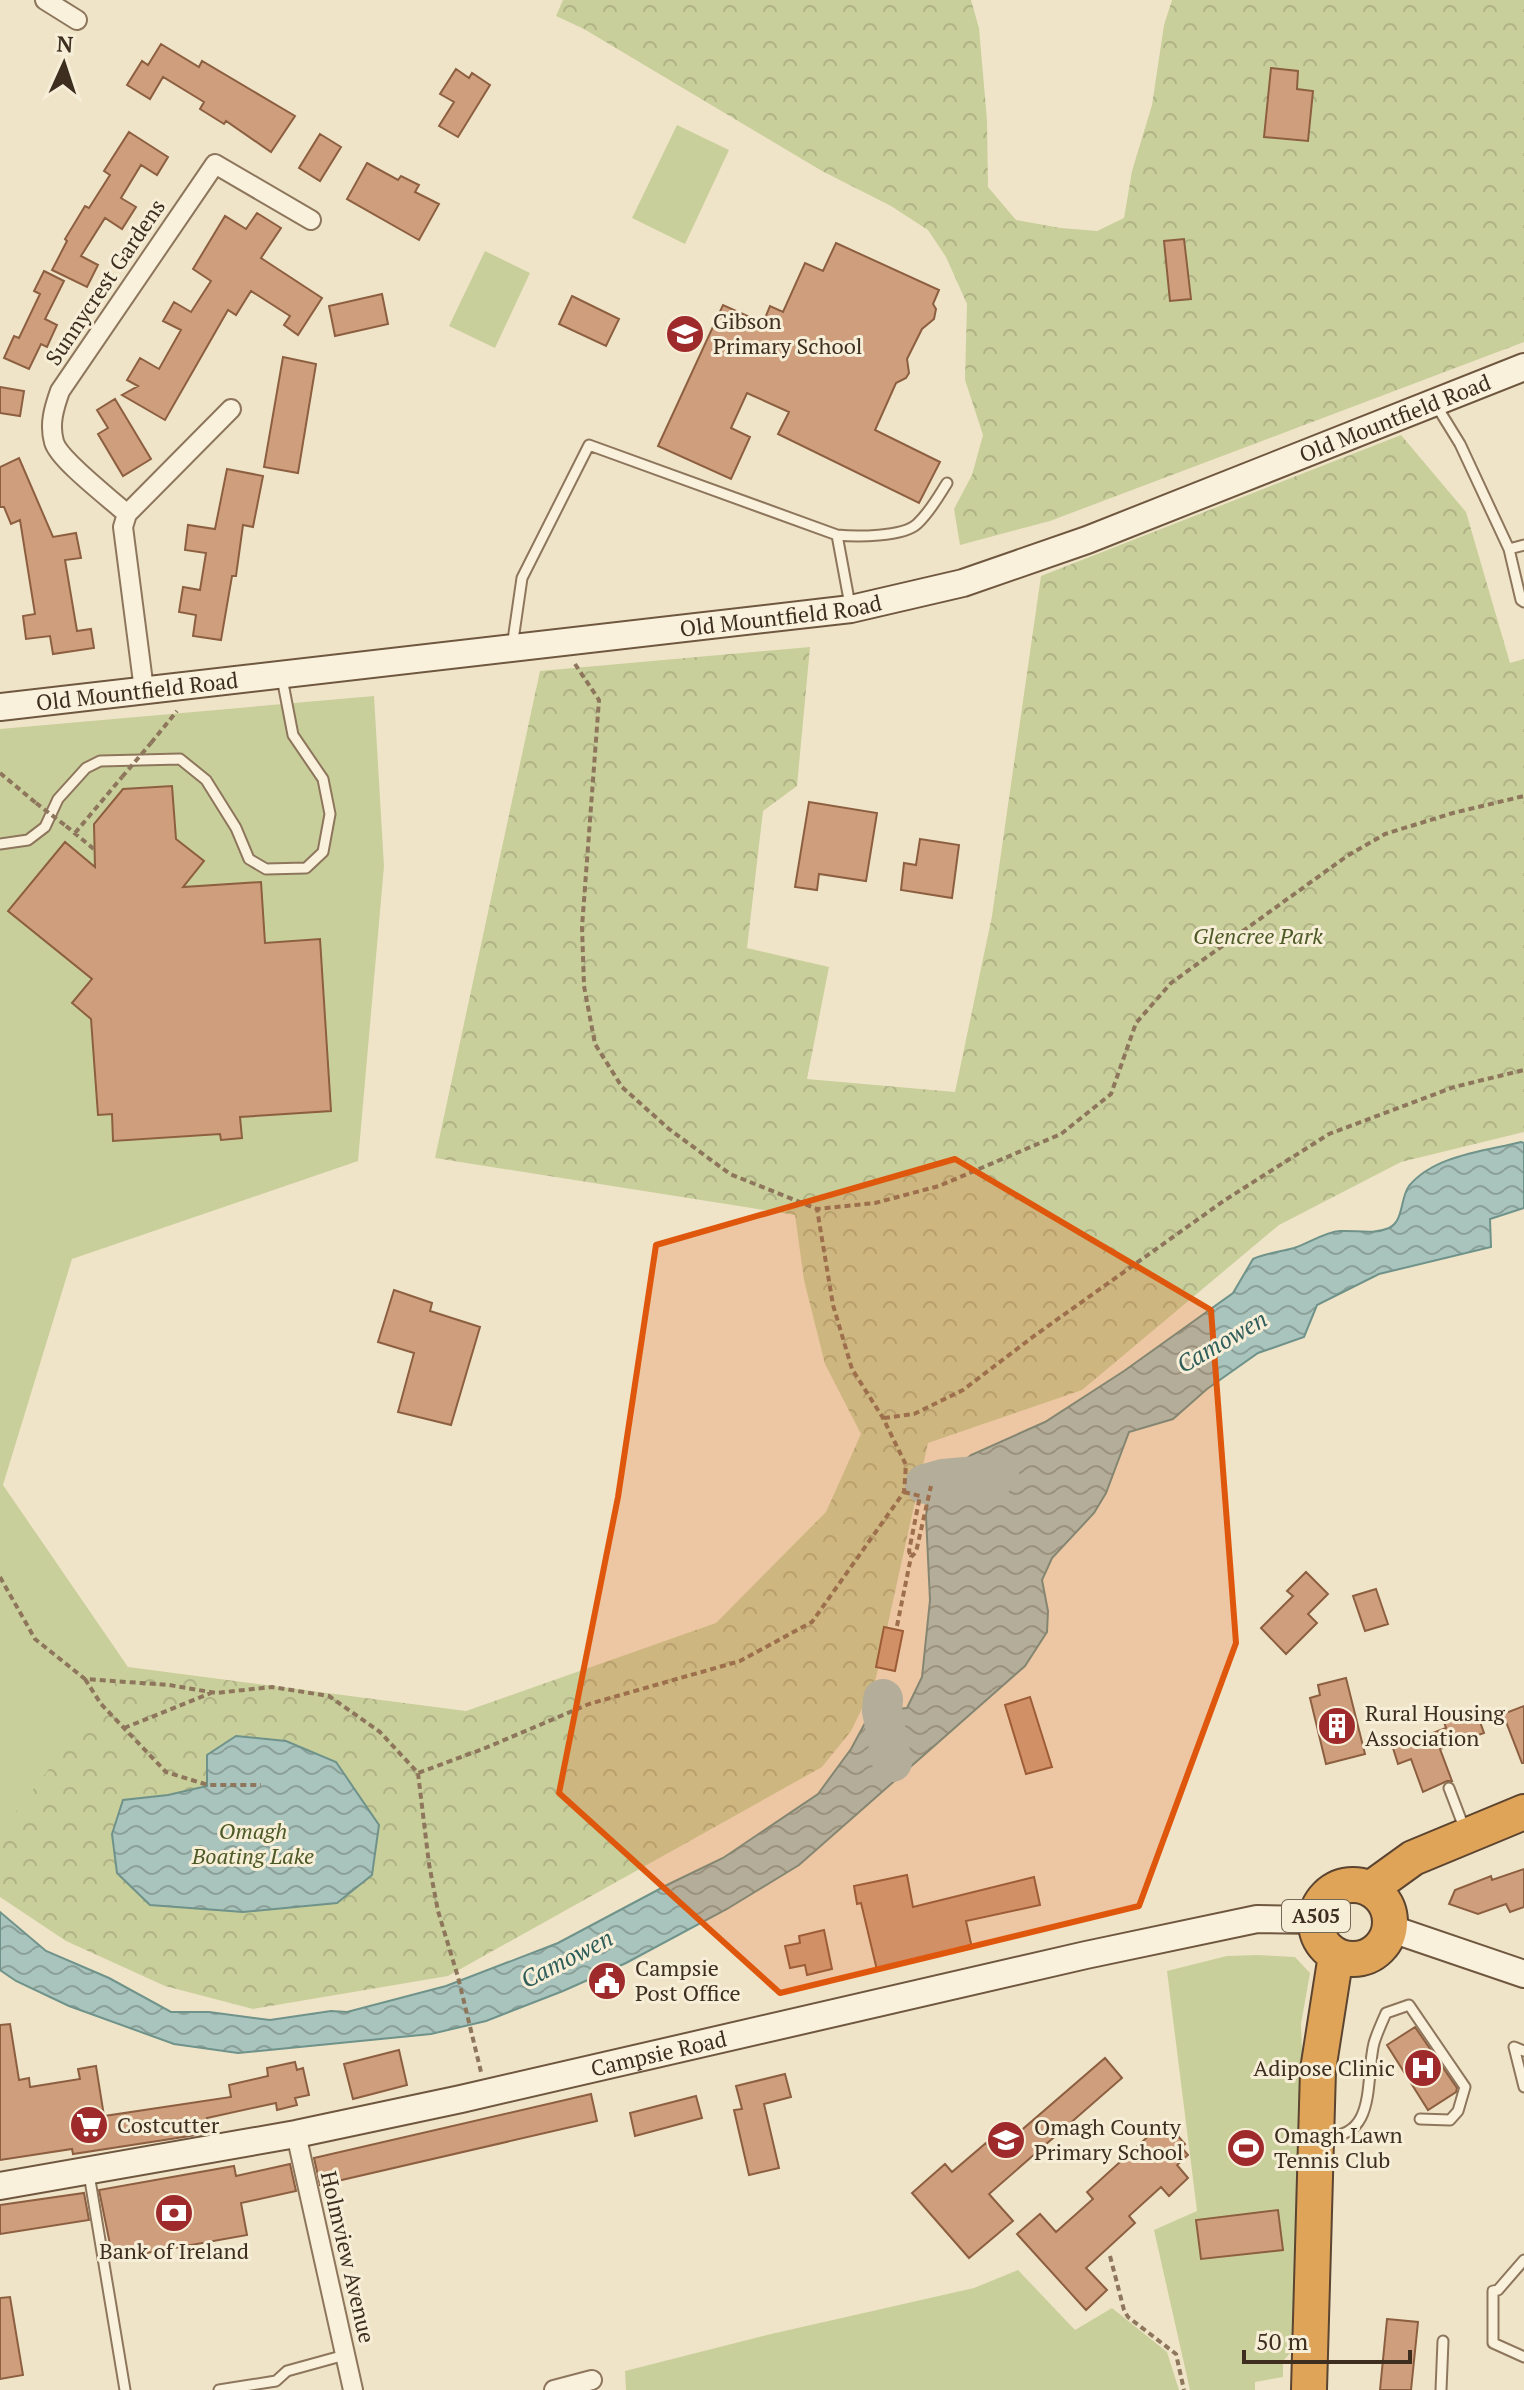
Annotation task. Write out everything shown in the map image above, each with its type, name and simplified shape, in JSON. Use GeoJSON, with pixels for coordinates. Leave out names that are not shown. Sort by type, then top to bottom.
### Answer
{"type":"FeatureCollection","features":[{"type":"Feature","properties":{"kind":"highway","name":"A505"},"geometry":{"type":"LineString","coordinates":[[1370,1889],[1413,1858],[1524,1812]]}},
{"type":"Feature","properties":{"kind":"highway","name":"A505"},"geometry":{"type":"LineString","coordinates":[[1355,1885],[1370,1889],[1381,1897],[1390,1915],[1385,1940],[1377,1950],[1365,1957],[1351,1959],[1336,1955],[1325,1947],[1317,1933],[1315,1920],[1318,1906],[1327,1894],[1336,1888],[1355,1885]]}},
{"type":"Feature","properties":{"kind":"highway","name":"A505"},"geometry":{"type":"LineString","coordinates":[[1309,2390],[1318,2070],[1336,1955]]}},
{"type":"Feature","properties":{"kind":"street"},"geometry":{"type":"LineString","coordinates":[[45,0],[77,20]]}},
{"type":"Feature","properties":{"kind":"street","name":"Sunnycrest Gardens"},"geometry":{"type":"LineString","coordinates":[[127,514],[54,445],[53,412],[60,391],[215,164],[311,220]]}},
{"type":"Feature","properties":{"kind":"street","name":"Old Mountfield Road"},"geometry":{"type":"LineString","coordinates":[[0,707],[851,609],[963,583],[1087,540],[1524,367]]}},
{"type":"Feature","properties":{"kind":"street"},"geometry":{"type":"LineString","coordinates":[[144,690],[123,527],[127,514],[231,409]]}},
{"type":"Feature","properties":{"kind":"street","name":"Campsie Road"},"geometry":{"type":"LineString","coordinates":[[0,2186],[296,2134],[1257,1919],[1315,1920]]}},
{"type":"Feature","properties":{"kind":"street"},"geometry":{"type":"LineString","coordinates":[[1389,1928],[1524,1974]]}},
{"type":"Feature","properties":{"kind":"street","name":"Holmview Avenue"},"geometry":{"type":"LineString","coordinates":[[296,2134],[353,2390]]}},
{"type":"Feature","properties":{"kind":"street"},"geometry":{"type":"LineString","coordinates":[[554,2390],[592,2380]]}},
{"type":"Feature","properties":{"kind":"lane"},"geometry":{"type":"LineString","coordinates":[[1435,403],[1460,444],[1509,549],[1524,602]]}},
{"type":"Feature","properties":{"kind":"lane"},"geometry":{"type":"LineString","coordinates":[[512,649],[522,578],[589,445],[837,535],[867,538],[915,527],[947,483]]}},
{"type":"Feature","properties":{"kind":"lane"},"geometry":{"type":"LineString","coordinates":[[837,535],[851,609]]}},
{"type":"Feature","properties":{"kind":"lane"},"geometry":{"type":"LineString","coordinates":[[1509,549],[1524,545]]}},
{"type":"Feature","properties":{"kind":"lane"},"geometry":{"type":"LineString","coordinates":[[0,844],[28,840],[45,827],[58,799],[86,768],[100,761],[180,759],[206,780],[236,828],[249,859],[266,869],[306,868],[323,852],[330,814],[323,779],[293,735],[281,675]]}},
{"type":"Feature","properties":{"kind":"lane"},"geometry":{"type":"LineString","coordinates":[[1449,1788],[1467,1836]]}},
{"type":"Feature","properties":{"kind":"lane"},"geometry":{"type":"LineString","coordinates":[[1316,2136],[1334,2137],[1352,2131],[1364,2114],[1374,2043],[1386,2013],[1409,2005],[1465,2087],[1458,2111],[1450,2120],[1420,2119]]}},
{"type":"Feature","properties":{"kind":"lane"},"geometry":{"type":"LineString","coordinates":[[1524,2051],[1514,2047],[1524,2087]]}},
{"type":"Feature","properties":{"kind":"lane"},"geometry":{"type":"LineString","coordinates":[[89,2171],[125,2390]]}},
{"type":"Feature","properties":{"kind":"lane"},"geometry":{"type":"LineString","coordinates":[[1524,2260],[1498,2290],[1493,2291],[1493,2343],[1524,2357]]}},
{"type":"Feature","properties":{"kind":"lane"},"geometry":{"type":"LineString","coordinates":[[1441,2390],[1443,2341]]}},
{"type":"Feature","properties":{"kind":"lane"},"geometry":{"type":"LineString","coordinates":[[219,2390],[276,2381],[287,2371],[345,2355]]}},
{"type":"Feature","properties":{"kind":"path"},"geometry":{"type":"LineString","coordinates":[[559,643],[599,700],[582,927],[584,986],[595,1044],[622,1087],[669,1129],[730,1174],[817,1209],[875,1203],[939,1186],[1061,1134],[1111,1094],[1136,1023],[1171,983],[1347,856],[1385,834],[1524,796]]}},
{"type":"Feature","properties":{"kind":"path"},"geometry":{"type":"LineString","coordinates":[[75,833],[200,684]]}},
{"type":"Feature","properties":{"kind":"path"},"geometry":{"type":"LineString","coordinates":[[0,773],[95,850]]}},
{"type":"Feature","properties":{"kind":"path"},"geometry":{"type":"LineString","coordinates":[[883,1418],[914,1414],[963,1390],[1225,1200],[1329,1134],[1454,1087],[1524,1070]]}},
{"type":"Feature","properties":{"kind":"path"},"geometry":{"type":"LineString","coordinates":[[418,1773],[589,1704],[740,1661],[812,1622],[904,1492],[906,1465],[883,1418],[852,1369],[833,1305],[817,1209]]}},
{"type":"Feature","properties":{"kind":"path"},"geometry":{"type":"LineString","coordinates":[[911,1557],[916,1552],[931,1486]]}},
{"type":"Feature","properties":{"kind":"path"},"geometry":{"type":"LineString","coordinates":[[897,1626],[920,1496],[904,1492]]}},
{"type":"Feature","properties":{"kind":"path"},"geometry":{"type":"LineString","coordinates":[[0,1577],[35,1639],[85,1679],[101,1704],[166,1772],[208,1785],[261,1785]]}},
{"type":"Feature","properties":{"kind":"path"},"geometry":{"type":"LineString","coordinates":[[85,1679],[169,1685],[212,1692],[272,1687],[329,1696],[380,1732],[418,1773],[438,1911],[487,2093]]}},
{"type":"Feature","properties":{"kind":"path"},"geometry":{"type":"LineString","coordinates":[[124,1728],[212,1692]]}},
{"type":"Feature","properties":{"kind":"path"},"geometry":{"type":"LineString","coordinates":[[1110,2256],[1124,2310],[1128,2317],[1176,2354],[1184,2390]]}},
{"type":"Feature","properties":{"kind":"highlighted area"},"geometry":{"type":"Polygon","coordinates":[[[955,1159],[1211,1310],[1236,1643],[1139,1906],[780,1993],[559,1793],[618,1497],[656,1245],[955,1159]]]}},
{"type":"Feature","properties":{"kind":"green space"},"geometry":{"type":"Polygon","coordinates":[[[563,0],[971,0],[979,28],[987,120],[988,187],[1016,220],[1097,231],[1124,218],[1132,171],[1152,105],[1164,25],[1172,0],[1524,0],[1524,342],[1050,521],[960,545],[954,509],[972,475],[983,435],[965,380],[967,304],[946,257],[928,230],[891,206],[822,171],[584,29],[556,16],[563,0]]]}},
{"type":"Feature","properties":{"kind":"green space"},"geometry":{"type":"Polygon","coordinates":[[[677,125],[729,150],[685,244],[632,218],[677,125]]]}},
{"type":"Feature","properties":{"kind":"green space"},"geometry":{"type":"Polygon","coordinates":[[[485,251],[530,273],[495,348],[449,326],[485,251]]]}},
{"type":"Feature","properties":{"kind":"green space","name":"Glencree Park"},"geometry":{"type":"Polygon","coordinates":[[[1401,435],[1466,512],[1510,663],[1524,659],[1524,1132],[1401,1162],[1279,1225],[1082,1390],[928,1443],[875,1682],[851,1731],[822,1767],[448,1976],[253,2009],[165,1986],[66,1941],[0,1897],[0,1827],[128,1667],[466,1711],[716,1623],[826,1512],[861,1434],[825,1364],[804,1280],[795,1215],[435,1158],[540,671],[810,647],[797,786],[763,811],[747,948],[829,967],[807,1079],[955,1092],[992,916],[1041,576],[1401,435]]]}},
{"type":"Feature","properties":{"kind":"green space"},"geometry":{"type":"Polygon","coordinates":[[[374,696],[384,866],[358,1161],[72,1259],[3,1485],[128,1667],[0,1832],[0,729],[374,696]]]}},
{"type":"Feature","properties":{"kind":"green space","name":"Omagh Lawn Tennis Club"},"geometry":{"type":"Polygon","coordinates":[[[1227,1956],[1295,1957],[1310,1973],[1301,2024],[1304,2096],[1302,2200],[1292,2351],[1283,2361],[1283,2377],[1255,2382],[1255,2390],[1190,2390],[1154,2230],[1197,2211],[1167,1971],[1227,1956]]]}},
{"type":"Feature","properties":{"kind":"green space"},"geometry":{"type":"Polygon","coordinates":[[[1018,2270],[1075,2330],[1112,2308],[1167,2352],[1179,2390],[626,2390],[625,2371],[974,2288],[1018,2270]]]}},
{"type":"Feature","properties":{"kind":"water","name":"Camowen"},"geometry":{"type":"Polygon","coordinates":[[[1524,1143],[1524,1208],[1490,1219],[1491,1247],[1379,1274],[1317,1305],[1304,1337],[1258,1353],[1207,1389],[1173,1419],[1129,1432],[1106,1493],[1094,1513],[1052,1558],[1042,1580],[1048,1611],[1047,1632],[1025,1666],[799,1865],[727,1909],[626,1963],[486,2021],[431,2034],[238,2053],[174,2044],[69,2006],[0,1970],[0,1912],[46,1951],[109,1978],[171,2012],[209,2012],[270,2020],[331,2011],[347,2012],[446,1986],[558,1943],[723,1858],[818,1794],[851,1749],[871,1712],[907,1708],[922,1677],[930,1600],[926,1516],[929,1491],[971,1455],[1045,1422],[1124,1371],[1233,1293],[1253,1259],[1294,1248],[1334,1232],[1371,1232],[1389,1228],[1400,1215],[1409,1186],[1432,1167],[1461,1156],[1524,1143]]]}},
{"type":"Feature","properties":{"kind":"water"},"geometry":{"type":"Polygon","coordinates":[[[236,1736],[286,1741],[336,1762],[379,1825],[372,1875],[337,1903],[243,1912],[150,1905],[117,1873],[112,1834],[123,1800],[168,1795],[207,1786],[207,1755],[236,1736]]]}},
{"type":"Feature","properties":{"kind":"building"},"geometry":{"type":"Polygon","coordinates":[[[161,44],[199,67],[202,61],[295,116],[271,152],[226,121],[224,124],[200,109],[204,102],[163,77],[150,99],[127,85],[142,61],[148,65],[161,44]]]}},
{"type":"Feature","properties":{"kind":"building"},"geometry":{"type":"Polygon","coordinates":[[[1271,68],[1298,71],[1297,89],[1313,91],[1308,141],[1264,137],[1271,68]]]}},
{"type":"Feature","properties":{"kind":"building"},"geometry":{"type":"Polygon","coordinates":[[[456,69],[469,78],[472,73],[490,85],[458,137],[439,126],[454,102],[440,94],[456,69]]]}},
{"type":"Feature","properties":{"kind":"building"},"geometry":{"type":"Polygon","coordinates":[[[129,132],[168,157],[157,175],[141,165],[121,198],[136,207],[122,229],[105,218],[81,256],[98,265],[87,287],[52,270],[67,241],[65,239],[85,206],[89,208],[110,175],[104,171],[129,132]]]}},
{"type":"Feature","properties":{"kind":"building"},"geometry":{"type":"Polygon","coordinates":[[[320,134],[341,147],[320,181],[299,168],[320,134]]]}},
{"type":"Feature","properties":{"kind":"building"},"geometry":{"type":"Polygon","coordinates":[[[367,163],[398,180],[401,176],[419,185],[415,192],[439,204],[419,240],[347,199],[367,163]]]}},
{"type":"Feature","properties":{"kind":"building"},"geometry":{"type":"Polygon","coordinates":[[[257,213],[281,228],[261,258],[322,298],[298,335],[284,325],[290,316],[251,291],[236,315],[228,310],[165,420],[122,395],[138,386],[127,380],[140,358],[159,369],[181,330],[163,321],[174,302],[191,312],[211,281],[193,269],[225,216],[246,229],[257,213]]]}},
{"type":"Feature","properties":{"kind":"building"},"geometry":{"type":"Polygon","coordinates":[[[1184,239],[1191,299],[1170,301],[1164,241],[1184,239]]]}},
{"type":"Feature","properties":{"kind":"building"},"geometry":{"type":"Polygon","coordinates":[[[836,243],[939,290],[933,304],[936,309],[934,319],[922,329],[907,359],[909,373],[896,383],[875,430],[940,462],[919,503],[778,434],[789,412],[747,393],[731,428],[750,437],[731,479],[658,446],[723,305],[763,323],[770,306],[783,312],[805,263],[823,271],[836,243]]]}},
{"type":"Feature","properties":{"kind":"building"},"geometry":{"type":"Polygon","coordinates":[[[44,271],[64,281],[45,319],[57,325],[47,347],[41,344],[29,369],[4,358],[14,336],[19,338],[40,294],[34,291],[44,271]]]}},
{"type":"Feature","properties":{"kind":"building"},"geometry":{"type":"Polygon","coordinates":[[[382,294],[388,324],[335,336],[329,306],[382,294]]]}},
{"type":"Feature","properties":{"kind":"building"},"geometry":{"type":"Polygon","coordinates":[[[572,296],[619,319],[606,346],[559,324],[572,296]]]}},
{"type":"Feature","properties":{"kind":"building"},"geometry":{"type":"Polygon","coordinates":[[[283,357],[316,364],[298,473],[264,467],[283,357]]]}},
{"type":"Feature","properties":{"kind":"building"},"geometry":{"type":"Polygon","coordinates":[[[0,387],[24,391],[20,416],[0,413],[0,387]]]}},
{"type":"Feature","properties":{"kind":"building"},"geometry":{"type":"Polygon","coordinates":[[[115,399],[151,459],[123,476],[98,434],[108,428],[97,410],[115,399]]]}},
{"type":"Feature","properties":{"kind":"building"},"geometry":{"type":"Polygon","coordinates":[[[19,458],[53,537],[76,533],[81,558],[65,560],[77,631],[91,629],[94,648],[53,654],[50,636],[26,639],[23,616],[35,614],[20,520],[11,524],[4,507],[0,507],[0,467],[19,458]]]}},
{"type":"Feature","properties":{"kind":"building"},"geometry":{"type":"Polygon","coordinates":[[[227,469],[263,476],[253,527],[243,525],[236,576],[232,576],[221,640],[193,636],[196,615],[179,612],[183,587],[200,590],[206,553],[185,550],[188,525],[215,529],[227,469]]]}},
{"type":"Feature","properties":{"kind":"building"},"geometry":{"type":"Polygon","coordinates":[[[172,786],[176,839],[204,861],[183,887],[261,882],[265,943],[320,939],[331,1111],[240,1117],[242,1138],[221,1140],[220,1134],[113,1141],[112,1114],[98,1115],[91,1019],[72,1003],[92,979],[8,911],[65,842],[95,867],[94,824],[123,789],[172,786]]]}},
{"type":"Feature","properties":{"kind":"building"},"geometry":{"type":"Polygon","coordinates":[[[809,802],[877,813],[866,881],[819,874],[817,890],[795,887],[809,802]]]}},
{"type":"Feature","properties":{"kind":"building"},"geometry":{"type":"Polygon","coordinates":[[[920,839],[959,845],[952,898],[901,890],[904,863],[916,865],[920,839]]]}},
{"type":"Feature","properties":{"kind":"building"},"geometry":{"type":"Polygon","coordinates":[[[394,1290],[432,1303],[430,1311],[480,1327],[451,1425],[398,1412],[414,1353],[378,1342],[394,1290]]]}},
{"type":"Feature","properties":{"kind":"building"},"geometry":{"type":"Polygon","coordinates":[[[1306,1572],[1328,1594],[1308,1614],[1317,1623],[1286,1654],[1261,1628],[1293,1596],[1287,1591],[1306,1572]]]}},
{"type":"Feature","properties":{"kind":"building"},"geometry":{"type":"Polygon","coordinates":[[[1376,1589],[1388,1624],[1365,1631],[1353,1596],[1376,1589]]]}},
{"type":"Feature","properties":{"kind":"building"},"geometry":{"type":"Polygon","coordinates":[[[884,1627],[903,1631],[895,1671],[876,1667],[884,1627]]]}},
{"type":"Feature","properties":{"kind":"building","name":"Rural Housing Association"},"geometry":{"type":"Polygon","coordinates":[[[1346,1678],[1365,1754],[1326,1764],[1310,1698],[1320,1695],[1318,1685],[1346,1678]]]}},
{"type":"Feature","properties":{"kind":"building"},"geometry":{"type":"Polygon","coordinates":[[[1030,1697],[1052,1767],[1026,1774],[1005,1705],[1030,1697]]]}},
{"type":"Feature","properties":{"kind":"building"},"geometry":{"type":"Polygon","coordinates":[[[1524,1706],[1524,1763],[1522,1763],[1503,1714],[1524,1706]]]}},
{"type":"Feature","properties":{"kind":"building"},"geometry":{"type":"Polygon","coordinates":[[[1475,1708],[1484,1733],[1440,1749],[1452,1781],[1423,1792],[1411,1759],[1398,1764],[1393,1748],[1446,1728],[1443,1719],[1475,1708]]]}},
{"type":"Feature","properties":{"kind":"building"},"geometry":{"type":"Polygon","coordinates":[[[1524,1869],[1524,1907],[1510,1912],[1506,1904],[1478,1914],[1449,1904],[1455,1890],[1491,1876],[1492,1880],[1524,1869]]]}},
{"type":"Feature","properties":{"kind":"building"},"geometry":{"type":"Polygon","coordinates":[[[907,1875],[913,1907],[1034,1877],[1040,1905],[966,1921],[972,1948],[877,1970],[854,1886],[907,1875]]]}},
{"type":"Feature","properties":{"kind":"building"},"geometry":{"type":"Polygon","coordinates":[[[824,1930],[832,1969],[807,1975],[805,1965],[790,1968],[785,1946],[800,1943],[799,1936],[824,1930]]]}},
{"type":"Feature","properties":{"kind":"building"},"geometry":{"type":"Polygon","coordinates":[[[10,2024],[19,2080],[29,2078],[30,2087],[80,2079],[78,2069],[96,2066],[104,2116],[231,2097],[229,2085],[268,2076],[267,2068],[295,2062],[297,2070],[303,2068],[309,2095],[295,2098],[297,2105],[277,2110],[276,2103],[207,2118],[210,2133],[73,2154],[72,2149],[0,2160],[0,2025],[10,2024]]]}},
{"type":"Feature","properties":{"kind":"building","name":"Adipose Clinic"},"geometry":{"type":"Polygon","coordinates":[[[1415,2027],[1457,2088],[1456,2092],[1428,2110],[1387,2045],[1415,2027]]]}},
{"type":"Feature","properties":{"kind":"building"},"geometry":{"type":"Polygon","coordinates":[[[399,2050],[407,2085],[353,2099],[344,2064],[399,2050]]]}},
{"type":"Feature","properties":{"kind":"building"},"geometry":{"type":"Polygon","coordinates":[[[1105,2058],[1122,2078],[989,2194],[1013,2221],[969,2258],[912,2193],[945,2164],[952,2172],[986,2143],[995,2153],[1105,2058]]]}},
{"type":"Feature","properties":{"kind":"building"},"geometry":{"type":"Polygon","coordinates":[[[785,2074],[791,2097],[764,2104],[779,2168],[749,2175],[734,2110],[742,2109],[736,2086],[785,2074]]]}},
{"type":"Feature","properties":{"kind":"building"},"geometry":{"type":"Polygon","coordinates":[[[591,2094],[597,2121],[320,2185],[314,2158],[591,2094]]]}},
{"type":"Feature","properties":{"kind":"building"},"geometry":{"type":"Polygon","coordinates":[[[696,2096],[702,2118],[635,2136],[630,2113],[696,2096]]]}},
{"type":"Feature","properties":{"kind":"building"},"geometry":{"type":"Polygon","coordinates":[[[1165,2121],[1185,2144],[1181,2147],[1188,2155],[1177,2165],[1188,2178],[1169,2196],[1161,2187],[1129,2216],[1135,2223],[1086,2268],[1107,2290],[1086,2310],[1017,2234],[1040,2214],[1056,2232],[1093,2199],[1087,2192],[1165,2121]]]}},
{"type":"Feature","properties":{"kind":"building","name":"Bank of Ireland"},"geometry":{"type":"Polygon","coordinates":[[[290,2164],[296,2191],[241,2203],[247,2235],[113,2259],[99,2190],[234,2166],[236,2176],[290,2164]]]}},
{"type":"Feature","properties":{"kind":"building"},"geometry":{"type":"Polygon","coordinates":[[[84,2193],[89,2220],[0,2234],[0,2205],[84,2193]]]}},
{"type":"Feature","properties":{"kind":"building"},"geometry":{"type":"Polygon","coordinates":[[[1278,2210],[1283,2250],[1201,2259],[1196,2220],[1278,2210]]]}},
{"type":"Feature","properties":{"kind":"building"},"geometry":{"type":"Polygon","coordinates":[[[10,2297],[23,2375],[0,2379],[0,2298],[10,2297]]]}},
{"type":"Feature","properties":{"kind":"building"},"geometry":{"type":"Polygon","coordinates":[[[1387,2319],[1418,2322],[1411,2390],[1380,2390],[1387,2319]]]}},
{"type":"Feature","properties":{"kind":"waterway"},"geometry":{"type":"LineString","coordinates":[[925,1484],[943,1479],[999,1474]]}},
{"type":"Feature","properties":{"kind":"waterway"},"geometry":{"type":"LineString","coordinates":[[883,1699],[882,1711],[892,1762]]}},
{"type":"Feature","properties":{"kind":"place","name":"Gibson Primary School"},"geometry":{"type":"Point","coordinates":[685,334]}},
{"type":"Feature","properties":{"kind":"place","name":"Rural Housing Association"},"geometry":{"type":"Point","coordinates":[1337,1726]}},
{"type":"Feature","properties":{"kind":"place","name":"Campsie Post Office"},"geometry":{"type":"Point","coordinates":[607,1981]}},
{"type":"Feature","properties":{"kind":"place","name":"Adipose Clinic"},"geometry":{"type":"Point","coordinates":[1423,2068]}},
{"type":"Feature","properties":{"kind":"place","name":"Costcutter"},"geometry":{"type":"Point","coordinates":[89,2125]}},
{"type":"Feature","properties":{"kind":"place","name":"Omagh County Primary School"},"geometry":{"type":"Point","coordinates":[1006,2140]}},
{"type":"Feature","properties":{"kind":"place","name":"Omagh Lawn Tennis Club"},"geometry":{"type":"Point","coordinates":[1246,2148]}},
{"type":"Feature","properties":{"kind":"place","name":"Bank of Ireland"},"geometry":{"type":"Point","coordinates":[174,2213]}},
{"type":"Feature","properties":{"kind":"park label","name":"Omagh Boating Lake"},"geometry":{"type":"Point","coordinates":[253,1844]}}]}
